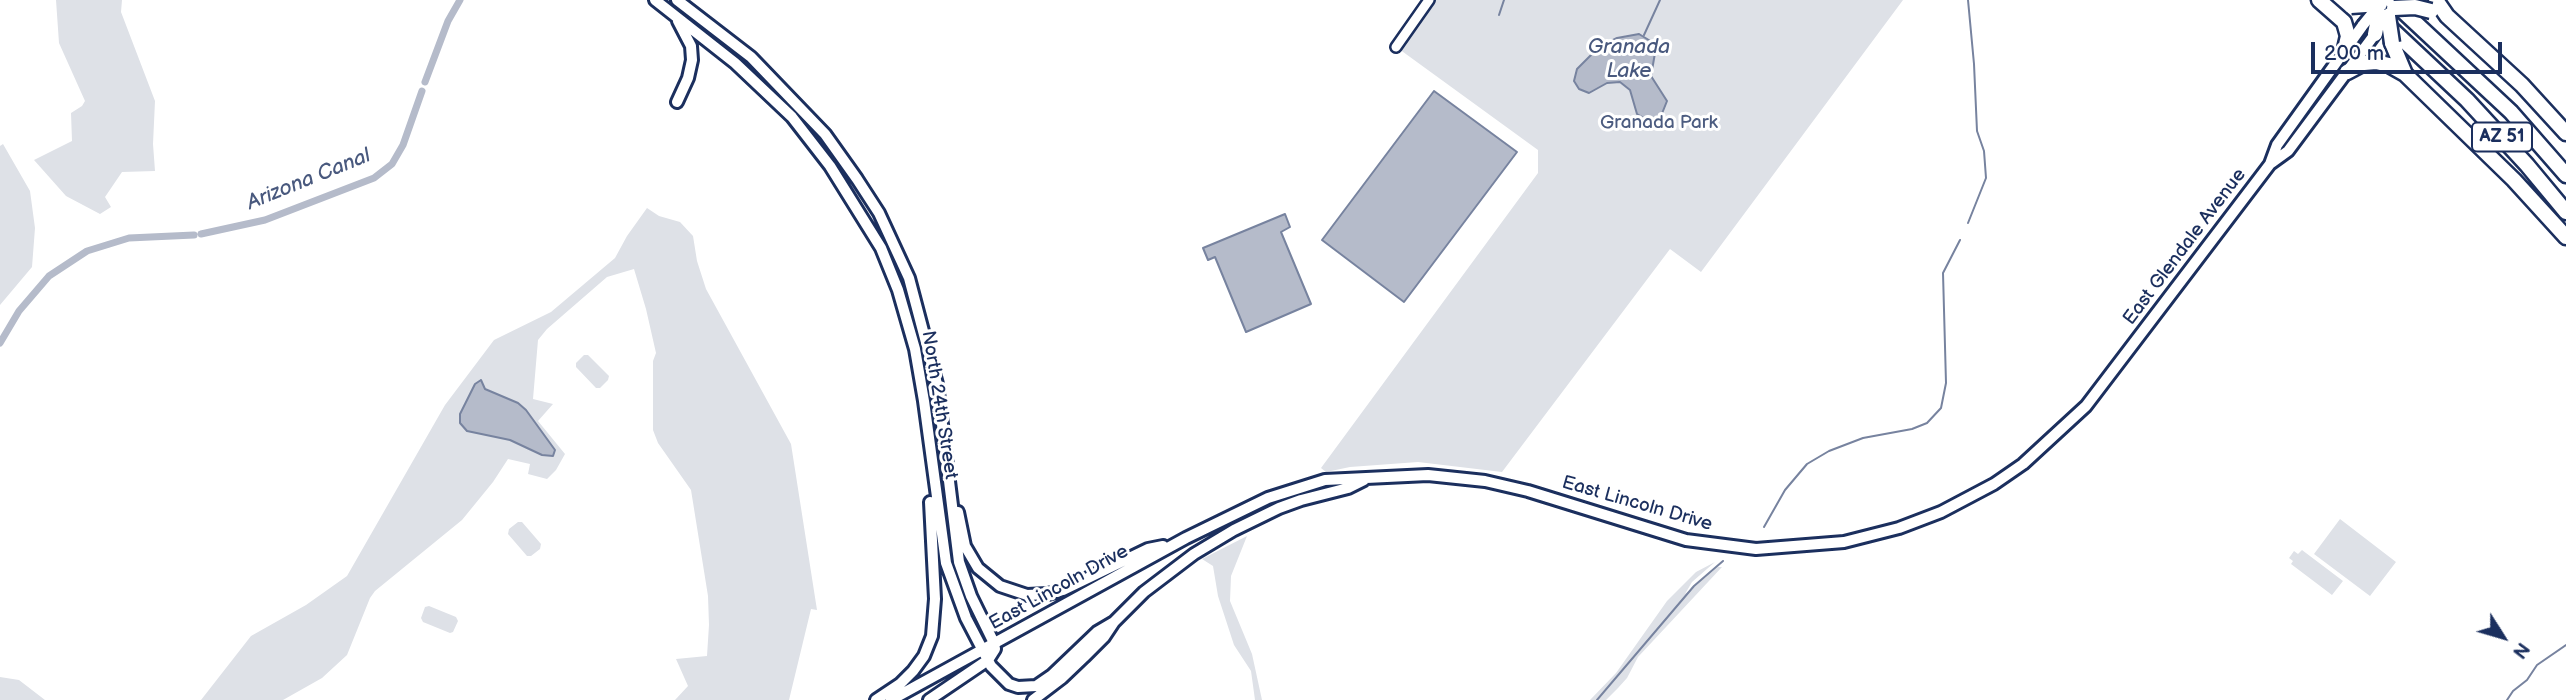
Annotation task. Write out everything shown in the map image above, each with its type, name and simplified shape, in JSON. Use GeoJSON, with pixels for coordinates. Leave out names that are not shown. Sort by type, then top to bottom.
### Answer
{"type":"FeatureCollection","features":[{"type":"Feature","properties":{"kind":"highway"},"geometry":{"type":"LineString","coordinates":[[2322,0],[2415,7],[2433,5],[2514,78],[2566,133]]}},
{"type":"Feature","properties":{"kind":"highway"},"geometry":{"type":"LineString","coordinates":[[2322,0],[2347,28],[2345,50]]}},
{"type":"Feature","properties":{"kind":"highway","name":"AZ 51"},"geometry":{"type":"LineString","coordinates":[[2354,3],[2433,66],[2501,135],[2566,212]]}},
{"type":"Feature","properties":{"kind":"highway"},"geometry":{"type":"LineString","coordinates":[[2369,29],[2387,4]]}},
{"type":"Feature","properties":{"kind":"highway"},"geometry":{"type":"LineString","coordinates":[[2387,4],[2392,43],[2405,75]]}},
{"type":"Feature","properties":{"kind":"highway","name":"AZ 51"},"geometry":{"type":"LineString","coordinates":[[2387,4],[2502,102],[2566,174]]}},
{"type":"Feature","properties":{"kind":"highway"},"geometry":{"type":"LineString","coordinates":[[2347,72],[2364,63],[2376,62],[2389,65],[2405,75],[2504,171],[2566,237]]}},
{"type":"Feature","properties":{"kind":"main road","name":"North 24th Street"},"geometry":{"type":"LineString","coordinates":[[654,0],[735,62],[792,117],[830,166],[884,254],[911,333],[920,376],[948,572],[966,618],[1002,680],[1018,687],[1036,686],[1052,675],[1097,632],[1114,622]]}},
{"type":"Feature","properties":{"kind":"main road","name":"North 24th Street"},"geometry":{"type":"LineString","coordinates":[[677,0],[751,57],[825,134],[858,178],[879,213],[903,262],[920,312],[937,384],[959,562],[971,596],[994,643]]}},
{"type":"Feature","properties":{"kind":"main road"},"geometry":{"type":"LineString","coordinates":[[677,18],[691,46],[692,60],[688,78],[677,102]]}},
{"type":"Feature","properties":{"kind":"main road","name":"East Glendale Avenue"},"geometry":{"type":"LineString","coordinates":[[2129,352],[2270,164],[2277,145],[2345,50],[2369,29]]}},
{"type":"Feature","properties":{"kind":"main road","name":"East Glendale Avenue"},"geometry":{"type":"LineString","coordinates":[[2270,164],[2288,151],[2347,72],[2369,29]]}},
{"type":"Feature","properties":{"kind":"main road"},"geometry":{"type":"LineString","coordinates":[[884,254],[906,296],[920,312],[911,333]]}},
{"type":"Feature","properties":{"kind":"main road","name":"East Lincoln Drive"},"geometry":{"type":"LineString","coordinates":[[891,700],[986,655],[994,643],[1244,509],[1282,493],[1325,480],[1428,475],[1485,481],[1528,491],[1652,531],[1702,543],[1765,549],[1844,542],[1917,522],[1994,484],[2039,451],[2080,413],[2129,352]]}},
{"type":"Feature","properties":{"kind":"main road"},"geometry":{"type":"LineString","coordinates":[[876,700],[900,684],[913,671],[924,656],[932,636],[935,599],[929,491],[930,458]]}},
{"type":"Feature","properties":{"kind":"main road","name":"East Lincoln Drive"},"geometry":{"type":"LineString","coordinates":[[1033,700],[1077,664],[1104,637],[1114,622],[1163,575],[1234,530],[1290,504],[1349,488],[1364,480]]}},
{"type":"Feature","properties":{"kind":"main road"},"geometry":{"type":"LineString","coordinates":[[950,484],[958,508],[962,537],[969,555],[987,577],[1013,591],[1034,595],[1055,593],[1148,550],[1177,544]]}},
{"type":"Feature","properties":{"kind":"main road"},"geometry":{"type":"LineString","coordinates":[[929,700],[986,655]]}},
{"type":"Feature","properties":{"kind":"street"},"geometry":{"type":"LineString","coordinates":[[1396,47],[1429,0]]}},
{"type":"Feature","properties":{"kind":"green space"},"geometry":{"type":"Polygon","coordinates":[[[56,0],[122,0],[121,12],[155,101],[155,171],[122,172],[105,197],[111,207],[100,214],[66,196],[34,160],[72,141],[71,113],[85,101],[59,43],[56,0]]]}},
{"type":"Feature","properties":{"kind":"green space","name":"Granada Park"},"geometry":{"type":"Polygon","coordinates":[[[1434,0],[1903,0],[1701,272],[1670,249],[1502,472],[1418,462],[1350,467],[1326,472],[1321,468],[1538,173],[1538,150],[1399,49],[1434,0]]]}},
{"type":"Feature","properties":{"kind":"green space"},"geometry":{"type":"Polygon","coordinates":[[[3,144],[30,191],[35,228],[32,267],[0,305],[0,146],[3,144]]]}},
{"type":"Feature","properties":{"kind":"green space"},"geometry":{"type":"Polygon","coordinates":[[[647,208],[659,216],[680,222],[693,236],[706,289],[791,444],[817,610],[811,609],[789,700],[675,700],[688,686],[676,659],[707,656],[708,596],[691,490],[658,443],[653,430],[653,361],[656,353],[634,269],[607,277],[538,340],[533,399],[553,404],[538,421],[565,454],[547,479],[528,474],[530,464],[508,459],[462,520],[375,591],[347,655],[322,678],[283,700],[201,700],[251,636],[306,605],[347,576],[445,405],[494,340],[551,312],[615,258],[647,208]]]}},
{"type":"Feature","properties":{"kind":"green space"},"geometry":{"type":"Polygon","coordinates":[[[584,355],[588,355],[609,376],[600,388],[596,388],[576,367],[576,363],[584,355]]]}},
{"type":"Feature","properties":{"kind":"green space"},"geometry":{"type":"Polygon","coordinates":[[[2340,519],[2396,562],[2370,596],[2314,554],[2340,519]]]}},
{"type":"Feature","properties":{"kind":"green space"},"geometry":{"type":"Polygon","coordinates":[[[522,522],[541,544],[540,549],[531,556],[527,556],[508,534],[509,529],[522,522]]]}},
{"type":"Feature","properties":{"kind":"green space"},"geometry":{"type":"Polygon","coordinates":[[[1247,536],[1231,576],[1230,601],[1252,654],[1262,700],[1255,700],[1251,671],[1234,645],[1218,596],[1213,566],[1202,559],[1247,536]]]}},
{"type":"Feature","properties":{"kind":"green space"},"geometry":{"type":"Polygon","coordinates":[[[2302,550],[2343,581],[2332,595],[2291,564],[2293,561],[2289,558],[2294,551],[2298,554],[2302,550]]]}},
{"type":"Feature","properties":{"kind":"green space"},"geometry":{"type":"Polygon","coordinates":[[[1715,562],[1692,582],[1685,594],[1718,567],[1722,567],[1638,657],[1627,678],[1618,688],[1606,700],[1590,700],[1616,673],[1667,601],[1696,572],[1715,562]]]}},
{"type":"Feature","properties":{"kind":"green space"},"geometry":{"type":"Polygon","coordinates":[[[429,606],[456,617],[458,621],[453,632],[423,622],[421,618],[425,607],[429,606]]]}},
{"type":"Feature","properties":{"kind":"green space"},"geometry":{"type":"Polygon","coordinates":[[[0,677],[19,680],[45,700],[0,700],[0,677]]]}},
{"type":"Feature","properties":{"kind":"water","name":"Granada Lake"},"geometry":{"type":"Polygon","coordinates":[[[1639,34],[1652,42],[1655,53],[1651,76],[1667,101],[1661,116],[1647,120],[1637,114],[1630,90],[1620,82],[1607,83],[1589,93],[1579,89],[1574,81],[1577,69],[1599,47],[1617,38],[1639,34]]]}},
{"type":"Feature","properties":{"kind":"water"},"geometry":{"type":"Polygon","coordinates":[[[1434,91],[1517,152],[1404,302],[1322,240],[1434,91]]]}},
{"type":"Feature","properties":{"kind":"water"},"geometry":{"type":"Polygon","coordinates":[[[1285,214],[1290,227],[1281,232],[1311,304],[1246,332],[1215,257],[1208,260],[1203,248],[1285,214]]]}},
{"type":"Feature","properties":{"kind":"water"},"geometry":{"type":"Polygon","coordinates":[[[481,380],[485,389],[518,403],[526,410],[555,450],[553,456],[542,455],[510,440],[467,431],[460,423],[460,414],[475,384],[481,380]]]}},
{"type":"Feature","properties":{"kind":"waterway","name":"Arizona Canal"},"geometry":{"type":"LineString","coordinates":[[425,82],[448,21],[460,0]]}},
{"type":"Feature","properties":{"kind":"waterway"},"geometry":{"type":"LineString","coordinates":[[1499,15],[1504,0]]}},
{"type":"Feature","properties":{"kind":"waterway"},"geometry":{"type":"LineString","coordinates":[[1644,35],[1660,0]]}},
{"type":"Feature","properties":{"kind":"waterway"},"geometry":{"type":"LineString","coordinates":[[1968,0],[1977,131],[1984,151],[1986,178],[1968,223]]}},
{"type":"Feature","properties":{"kind":"waterway","name":"Arizona Canal"},"geometry":{"type":"LineString","coordinates":[[201,234],[265,220],[374,178],[392,164],[403,145],[422,91]]}},
{"type":"Feature","properties":{"kind":"waterway"},"geometry":{"type":"LineString","coordinates":[[0,343],[19,311],[49,276],[87,251],[129,238],[194,235]]}},
{"type":"Feature","properties":{"kind":"waterway"},"geometry":{"type":"LineString","coordinates":[[1764,527],[1785,490],[1807,464],[1829,451],[1863,438],[1912,429],[1927,423],[1941,408],[1946,383],[1943,273],[1960,240]]}},
{"type":"Feature","properties":{"kind":"waterway"},"geometry":{"type":"LineString","coordinates":[[1597,700],[1694,586],[1723,561]]}},
{"type":"Feature","properties":{"kind":"waterway"},"geometry":{"type":"LineString","coordinates":[[2507,700],[2513,691],[2527,680],[2537,665],[2566,645]]}}]}
